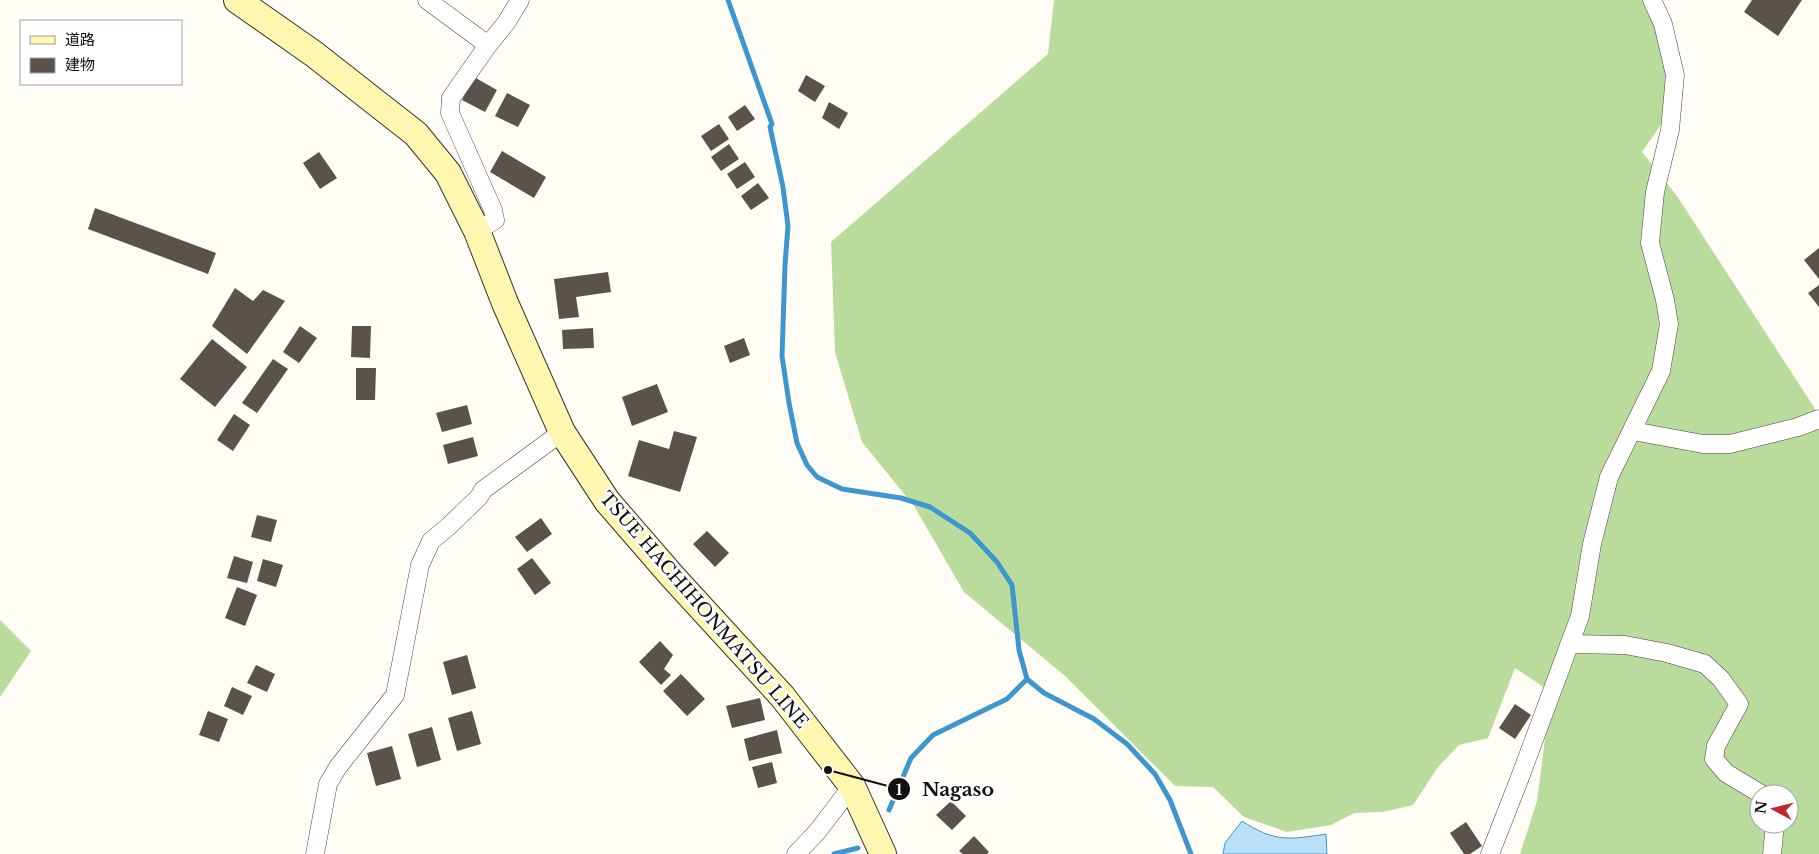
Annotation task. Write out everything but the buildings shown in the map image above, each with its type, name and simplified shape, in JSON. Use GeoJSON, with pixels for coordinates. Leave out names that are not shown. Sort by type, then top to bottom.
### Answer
{"type":"FeatureCollection","features":[{"type":"Feature","properties":{"kind":"main road","name":"TSUE HACHIHONMATSU LINE"},"geometry":{"type":"LineString","coordinates":[[237,0],[314,54],[416,134],[448,174],[477,231],[505,302],[562,432],[607,501],[782,696],[852,786],[883,854]]}},
{"type":"Feature","properties":{"kind":"street"},"geometry":{"type":"LineString","coordinates":[[428,0],[488,46]]}},
{"type":"Feature","properties":{"kind":"street"},"geometry":{"type":"LineString","coordinates":[[477,231],[495,220],[493,210],[450,113],[452,98],[506,23],[520,0]]}},
{"type":"Feature","properties":{"kind":"street"},"geometry":{"type":"LineString","coordinates":[[1490,854],[1520,780],[1580,616],[1592,544],[1609,477],[1661,371],[1668,324],[1665,300],[1650,243],[1655,192],[1670,130],[1675,75],[1663,24],[1652,0]]}},
{"type":"Feature","properties":{"kind":"street"},"geometry":{"type":"LineString","coordinates":[[1633,431],[1703,444],[1730,444],[1798,427],[1819,419]]}},
{"type":"Feature","properties":{"kind":"street"},"geometry":{"type":"LineString","coordinates":[[316,854],[328,784],[338,767],[395,695],[420,565],[431,541],[467,509],[483,490],[562,432]]}},
{"type":"Feature","properties":{"kind":"street"},"geometry":{"type":"LineString","coordinates":[[1569,644],[1625,645],[1667,653],[1705,664],[1721,679],[1739,704],[1716,746],[1714,759],[1726,772],[1749,786]]}},
{"type":"Feature","properties":{"kind":"street"},"geometry":{"type":"LineString","coordinates":[[796,854],[817,832],[852,786]]}},
{"type":"Feature","properties":{"kind":"street"},"geometry":{"type":"LineString","coordinates":[[1772,854],[1774,834]]}},
{"type":"Feature","properties":{"kind":"green space"},"geometry":{"type":"Polygon","coordinates":[[[1054,0],[1647,0],[1666,38],[1672,109],[1642,152],[1677,196],[1819,415],[1819,854],[1520,854],[1537,801],[1551,692],[1515,668],[1488,738],[1459,745],[1438,767],[1413,805],[1383,812],[1354,813],[1331,825],[1287,832],[1244,817],[1213,787],[1175,786],[1064,675],[964,592],[914,506],[862,442],[835,352],[831,242],[1048,54],[1054,0]]]}},
{"type":"Feature","properties":{"kind":"green space"},"geometry":{"type":"Polygon","coordinates":[[[0,620],[31,651],[0,697],[0,620]]]}},
{"type":"Feature","properties":{"kind":"water"},"geometry":{"type":"Polygon","coordinates":[[[1242,821],[1263,833],[1282,838],[1326,834],[1327,854],[1223,854],[1225,843],[1242,821]]]}},
{"type":"Feature","properties":{"kind":"waterway"},"geometry":{"type":"LineString","coordinates":[[728,0],[772,124],[770,127],[783,187],[788,226],[782,356],[797,443],[807,465],[817,477],[842,489],[901,498],[930,507],[970,533],[997,562],[1012,585],[1019,650],[1027,679],[1044,693],[1094,719],[1127,744],[1155,774],[1170,800],[1191,854]]}},
{"type":"Feature","properties":{"kind":"waterway"},"geometry":{"type":"LineString","coordinates":[[889,810],[911,758],[933,735],[1007,699],[1027,679]]}},
{"type":"Feature","properties":{"kind":"waterway"},"geometry":{"type":"LineString","coordinates":[[834,854],[858,848]]}},
{"type":"Feature","properties":{"kind":"place","name":"Nagaso"},"geometry":{"type":"Point","coordinates":[828,770]}}]}
